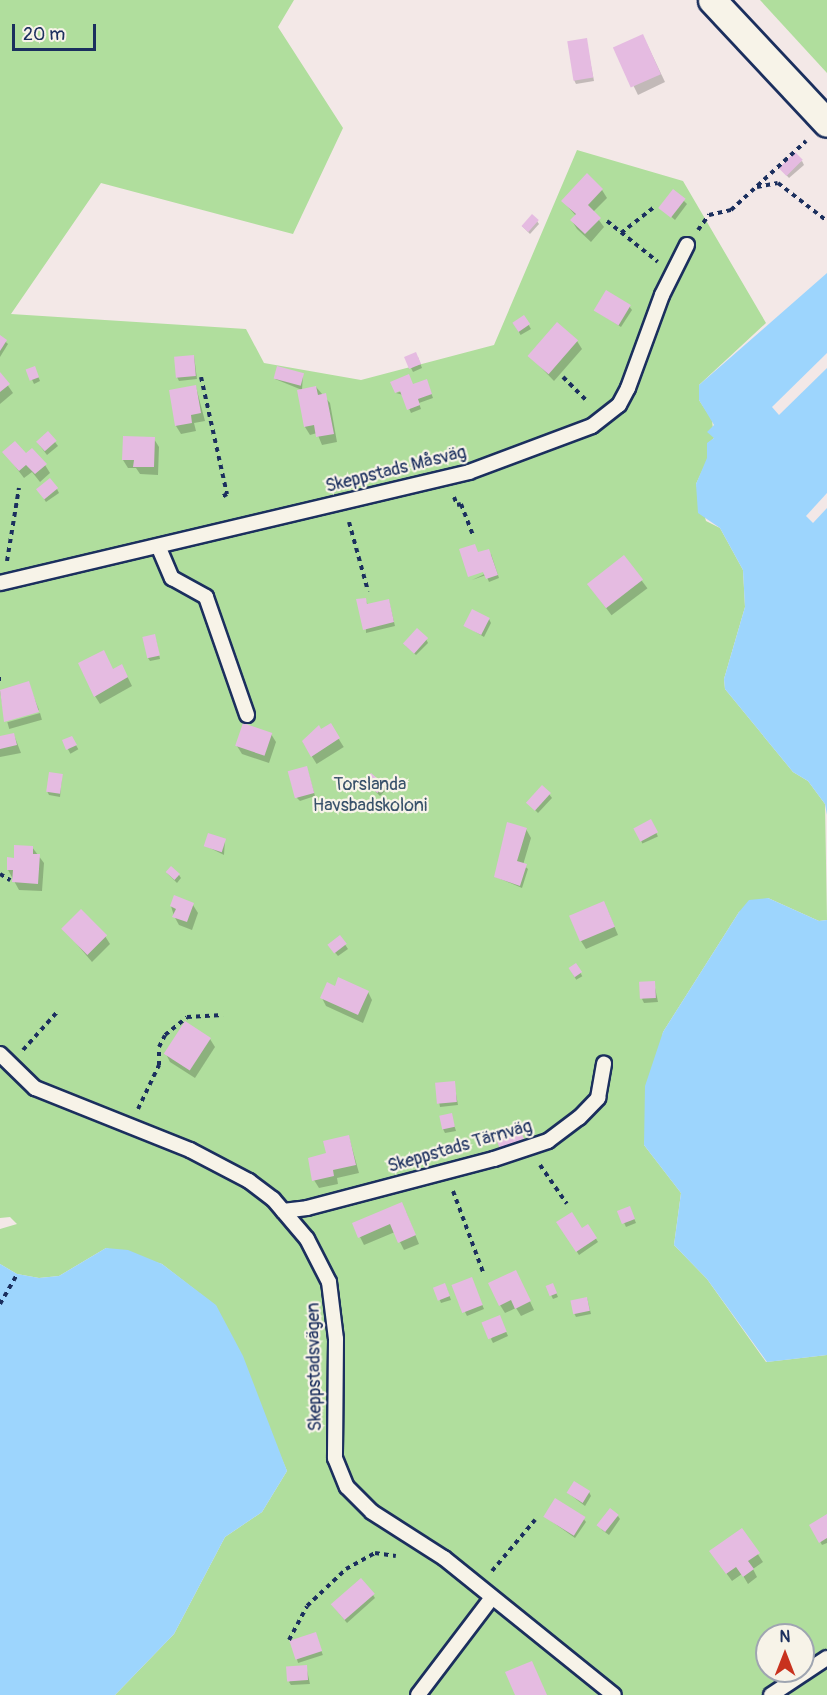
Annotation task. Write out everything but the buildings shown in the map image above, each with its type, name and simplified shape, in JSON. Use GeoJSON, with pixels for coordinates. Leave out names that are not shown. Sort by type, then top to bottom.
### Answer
{"type":"FeatureCollection","features":[{"type":"Feature","properties":{"kind":"street"},"geometry":{"type":"LineString","coordinates":[[712,0],[826,121]]}},
{"type":"Feature","properties":{"kind":"lane","name":"Skeppstads Måsväg"},"geometry":{"type":"LineString","coordinates":[[4,582],[159,548],[448,477],[539,448],[604,418],[619,405],[628,388],[658,305],[687,245]]}},
{"type":"Feature","properties":{"kind":"lane"},"geometry":{"type":"LineString","coordinates":[[159,548],[172,578],[206,597],[247,715]]}},
{"type":"Feature","properties":{"kind":"lane","name":"Skeppstadsvägen"},"geometry":{"type":"LineString","coordinates":[[4,1059],[35,1088],[222,1165],[249,1180],[283,1211],[313,1248],[329,1281],[336,1330],[335,1458],[342,1479],[372,1512],[444,1558],[490,1600],[614,1695]]}},
{"type":"Feature","properties":{"kind":"lane","name":"Skeppstads Tärnväg"},"geometry":{"type":"LineString","coordinates":[[283,1211],[307,1208],[529,1149],[579,1118],[598,1098],[604,1064]]}},
{"type":"Feature","properties":{"kind":"lane"},"geometry":{"type":"LineString","coordinates":[[418,1695],[427,1677],[490,1600]]}},
{"type":"Feature","properties":{"kind":"lane"},"geometry":{"type":"LineString","coordinates":[[771,1695],[827,1658]]}},
{"type":"Feature","properties":{"kind":"path"},"geometry":{"type":"LineString","coordinates":[[687,245],[709,215],[731,210],[826,121]]}},
{"type":"Feature","properties":{"kind":"path"},"geometry":{"type":"LineString","coordinates":[[753,188],[778,183],[827,221]]}},
{"type":"Feature","properties":{"kind":"path"},"geometry":{"type":"LineString","coordinates":[[621,233],[653,208]]}},
{"type":"Feature","properties":{"kind":"path"},"geometry":{"type":"LineString","coordinates":[[607,221],[674,275]]}},
{"type":"Feature","properties":{"kind":"path"},"geometry":{"type":"LineString","coordinates":[[201,377],[227,494],[220,498]]}},
{"type":"Feature","properties":{"kind":"path"},"geometry":{"type":"LineString","coordinates":[[563,377],[604,418]]}},
{"type":"Feature","properties":{"kind":"path"},"geometry":{"type":"LineString","coordinates":[[448,477],[473,536]]}},
{"type":"Feature","properties":{"kind":"path"},"geometry":{"type":"LineString","coordinates":[[4,582],[19,488]]}},
{"type":"Feature","properties":{"kind":"path"},"geometry":{"type":"LineString","coordinates":[[344,502],[368,591]]}},
{"type":"Feature","properties":{"kind":"path"},"geometry":{"type":"LineString","coordinates":[[0,874],[10,880]]}},
{"type":"Feature","properties":{"kind":"path"},"geometry":{"type":"LineString","coordinates":[[4,1059],[58,1011]]}},
{"type":"Feature","properties":{"kind":"path"},"geometry":{"type":"LineString","coordinates":[[131,1126],[159,1065],[159,1047],[165,1035],[187,1017],[223,1015]]}},
{"type":"Feature","properties":{"kind":"path"},"geometry":{"type":"LineString","coordinates":[[529,1149],[567,1204]]}},
{"type":"Feature","properties":{"kind":"path"},"geometry":{"type":"LineString","coordinates":[[446,1170],[483,1272]]}},
{"type":"Feature","properties":{"kind":"path"},"geometry":{"type":"LineString","coordinates":[[0,1304],[17,1274]]}},
{"type":"Feature","properties":{"kind":"path"},"geometry":{"type":"LineString","coordinates":[[479,1588],[535,1520]]}},
{"type":"Feature","properties":{"kind":"path"},"geometry":{"type":"LineString","coordinates":[[289,1640],[307,1606],[346,1569],[375,1552],[396,1556]]}},
{"type":"Feature","properties":{"kind":"green space","name":"Torslanda Havsbadskoloni"},"geometry":{"type":"Polygon","coordinates":[[[0,0],[294,0],[278,27],[343,128],[293,234],[101,183],[11,314],[246,329],[264,363],[361,380],[494,345],[577,150],[683,181],[766,323],[699,385],[699,400],[712,420],[714,438],[707,444],[708,458],[696,484],[706,521],[720,528],[743,570],[745,607],[724,679],[725,689],[793,772],[808,781],[825,804],[827,920],[819,921],[768,898],[739,912],[663,1032],[644,1145],[681,1193],[674,1245],[707,1279],[766,1362],[827,1355],[827,1695],[115,1695],[174,1634],[225,1537],[262,1512],[287,1471],[216,1306],[162,1264],[106,1248],[59,1276],[39,1278],[17,1274],[0,1264],[0,1229],[17,1224],[10,1217],[0,1218],[0,0]]]}},
{"type":"Feature","properties":{"kind":"green space"},"geometry":{"type":"Polygon","coordinates":[[[760,0],[827,0],[827,73],[760,0]]]}},
{"type":"Feature","properties":{"kind":"water"},"geometry":{"type":"Polygon","coordinates":[[[827,273],[827,815],[825,804],[808,781],[793,772],[725,689],[724,679],[745,607],[743,570],[720,528],[698,513],[696,484],[707,458],[707,443],[714,438],[707,432],[714,425],[699,400],[699,385],[827,273]]]}},
{"type":"Feature","properties":{"kind":"water"},"geometry":{"type":"Polygon","coordinates":[[[768,898],[819,921],[827,920],[827,1355],[767,1362],[707,1279],[674,1245],[681,1193],[644,1145],[645,1086],[663,1032],[739,912],[749,900],[768,898]]]}},
{"type":"Feature","properties":{"kind":"water"},"geometry":{"type":"Polygon","coordinates":[[[106,1248],[128,1250],[162,1264],[216,1305],[243,1356],[287,1471],[262,1512],[225,1537],[174,1634],[115,1695],[0,1695],[0,1264],[17,1274],[39,1278],[59,1276],[106,1248]]]}},
{"type":"Feature","properties":{"kind":"pier"},"geometry":{"type":"Polygon","coordinates":[[[827,353],[827,368],[779,415],[772,407],[827,353]]]}},
{"type":"Feature","properties":{"kind":"pier"},"geometry":{"type":"Polygon","coordinates":[[[827,493],[827,508],[813,523],[806,516],[827,493]]]}}]}
